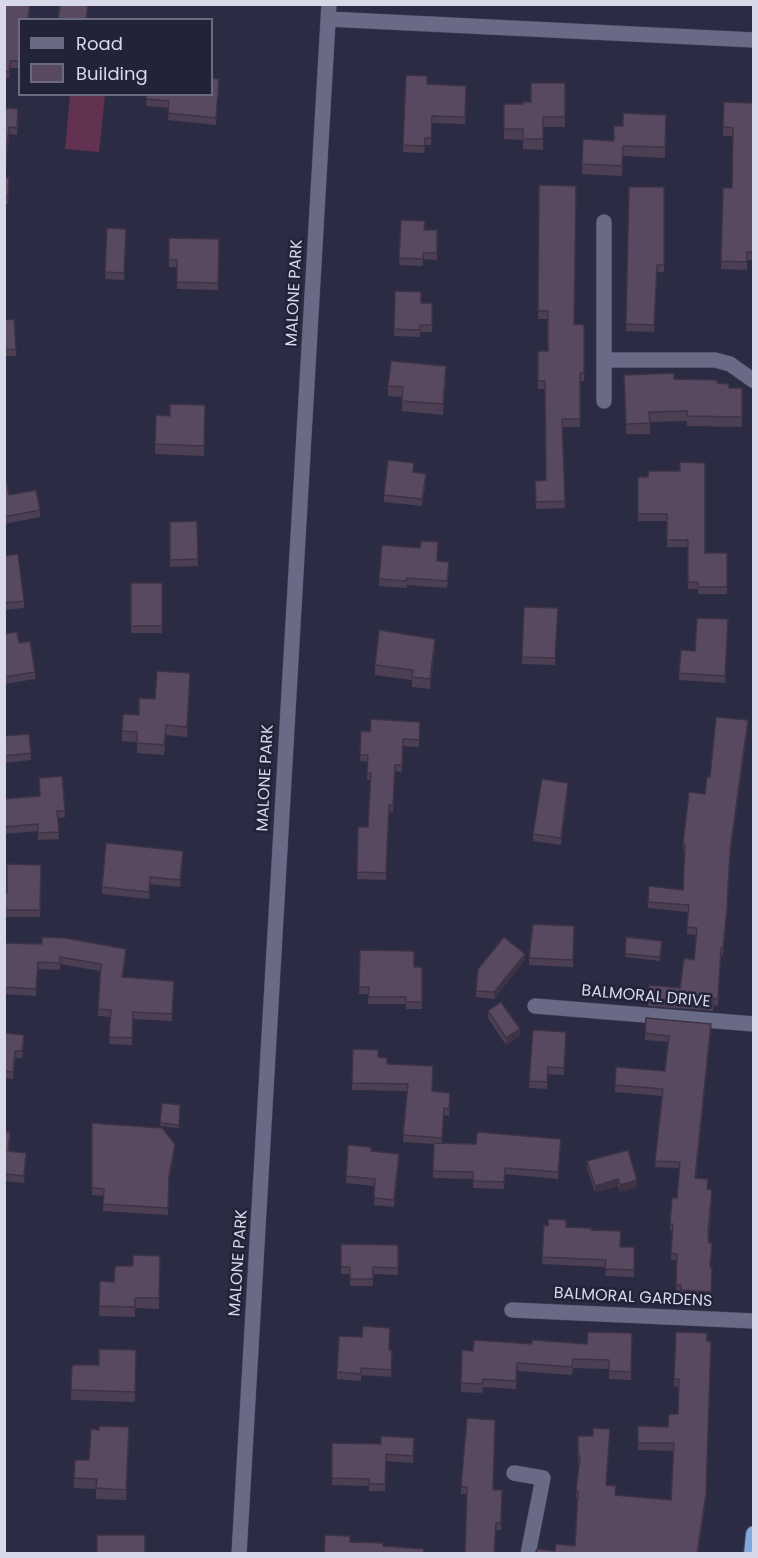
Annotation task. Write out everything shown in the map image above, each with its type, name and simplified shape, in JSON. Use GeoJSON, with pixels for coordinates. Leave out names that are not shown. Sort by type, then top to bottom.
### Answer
{"type":"FeatureCollection","features":[{"type":"Feature","properties":{"kind":"highway"},"geometry":{"type":"LineString","coordinates":[[752,1554],[753,1534]]}},
{"type":"Feature","properties":{"kind":"street"},"geometry":{"type":"LineString","coordinates":[[329,12],[753,40]]}},
{"type":"Feature","properties":{"kind":"street","name":"MALONE PARK"},"geometry":{"type":"LineString","coordinates":[[240,1554],[329,12]]}},
{"type":"Feature","properties":{"kind":"street"},"geometry":{"type":"LineString","coordinates":[[603,401],[604,222]]}},
{"type":"Feature","properties":{"kind":"street"},"geometry":{"type":"LineString","coordinates":[[603,360],[715,360],[730,364],[753,381]]}},
{"type":"Feature","properties":{"kind":"street","name":"BALMORAL DRIVE"},"geometry":{"type":"LineString","coordinates":[[535,1005],[753,1024]]}},
{"type":"Feature","properties":{"kind":"street","name":"BALMORAL GARDENS"},"geometry":{"type":"LineString","coordinates":[[512,1310],[753,1321]]}},
{"type":"Feature","properties":{"kind":"street"},"geometry":{"type":"LineString","coordinates":[[514,1473],[543,1478],[528,1554]]}},
{"type":"Feature","properties":{"kind":"shaded area"},"geometry":{"type":"Polygon","coordinates":[[[70,96],[105,96],[99,152],[65,149],[70,96]]]}},
{"type":"Feature","properties":{"kind":"building"},"geometry":{"type":"Polygon","coordinates":[[[4,4],[30,4],[28,18],[18,18],[18,61],[10,61],[9,72],[4,71],[4,4]]]}},
{"type":"Feature","properties":{"kind":"building"},"geometry":{"type":"Polygon","coordinates":[[[60,4],[88,4],[86,18],[58,18],[60,4]]]}},
{"type":"Feature","properties":{"kind":"building"},"geometry":{"type":"Polygon","coordinates":[[[406,75],[427,76],[427,84],[466,86],[465,117],[432,116],[431,138],[425,138],[424,146],[403,145],[406,75]]]}},
{"type":"Feature","properties":{"kind":"building"},"geometry":{"type":"Polygon","coordinates":[[[213,78],[219,79],[216,118],[168,113],[169,101],[146,99],[147,96],[213,96],[213,78]]]}},
{"type":"Feature","properties":{"kind":"building"},"geometry":{"type":"Polygon","coordinates":[[[531,83],[565,83],[565,117],[543,117],[543,139],[523,139],[523,129],[504,129],[504,104],[531,102],[531,83]]]}},
{"type":"Feature","properties":{"kind":"building"},"geometry":{"type":"Polygon","coordinates":[[[724,102],[753,103],[753,252],[747,252],[747,262],[721,261],[723,188],[732,188],[733,128],[723,127],[724,102]]]}},
{"type":"Feature","properties":{"kind":"building"},"geometry":{"type":"Polygon","coordinates":[[[4,108],[18,109],[17,128],[9,127],[4,174],[4,108]]]}},
{"type":"Feature","properties":{"kind":"building"},"geometry":{"type":"Polygon","coordinates":[[[623,113],[666,115],[665,147],[623,146],[622,166],[582,164],[583,139],[614,141],[614,126],[623,126],[623,113]]]}},
{"type":"Feature","properties":{"kind":"building"},"geometry":{"type":"Polygon","coordinates":[[[4,178],[9,178],[8,197],[4,197],[4,178]]]}},
{"type":"Feature","properties":{"kind":"building"},"geometry":{"type":"Polygon","coordinates":[[[539,185],[576,186],[574,324],[584,325],[584,373],[580,373],[580,419],[562,419],[565,501],[536,502],[535,481],[546,480],[545,381],[538,381],[538,351],[548,351],[548,311],[538,311],[539,185]]]}},
{"type":"Feature","properties":{"kind":"building"},"geometry":{"type":"Polygon","coordinates":[[[629,187],[664,187],[664,265],[657,265],[654,325],[626,324],[629,187]]]}},
{"type":"Feature","properties":{"kind":"building"},"geometry":{"type":"Polygon","coordinates":[[[401,220],[425,221],[424,230],[437,230],[437,253],[423,253],[423,259],[399,258],[401,220]]]}},
{"type":"Feature","properties":{"kind":"building"},"geometry":{"type":"Polygon","coordinates":[[[107,228],[126,229],[124,273],[105,272],[107,228]]]}},
{"type":"Feature","properties":{"kind":"building"},"geometry":{"type":"Polygon","coordinates":[[[169,238],[219,239],[218,283],[177,282],[177,260],[169,260],[169,238]]]}},
{"type":"Feature","properties":{"kind":"building"},"geometry":{"type":"Polygon","coordinates":[[[395,291],[421,292],[421,303],[432,303],[432,325],[420,325],[420,330],[394,329],[395,291]]]}},
{"type":"Feature","properties":{"kind":"building"},"geometry":{"type":"Polygon","coordinates":[[[14,319],[16,349],[4,350],[4,320],[14,319]]]}},
{"type":"Feature","properties":{"kind":"building"},"geometry":{"type":"Polygon","coordinates":[[[391,361],[446,366],[443,404],[402,401],[403,387],[388,386],[391,361]]]}},
{"type":"Feature","properties":{"kind":"building"},"geometry":{"type":"Polygon","coordinates":[[[674,373],[674,379],[717,380],[717,383],[729,384],[729,388],[742,388],[742,417],[687,416],[687,411],[649,412],[650,423],[626,424],[624,375],[674,373]]]}},
{"type":"Feature","properties":{"kind":"building"},"geometry":{"type":"Polygon","coordinates":[[[170,404],[205,405],[204,446],[155,444],[156,415],[170,416],[170,404]]]}},
{"type":"Feature","properties":{"kind":"building"},"geometry":{"type":"Polygon","coordinates":[[[388,460],[414,463],[413,472],[426,474],[422,499],[384,495],[388,460]]]}},
{"type":"Feature","properties":{"kind":"building"},"geometry":{"type":"Polygon","coordinates":[[[680,462],[705,463],[705,553],[727,553],[727,587],[698,587],[698,582],[688,582],[688,540],[667,540],[667,514],[638,514],[638,477],[648,477],[648,471],[680,471],[680,462]]]}},
{"type":"Feature","properties":{"kind":"building"},"geometry":{"type":"Polygon","coordinates":[[[4,480],[6,480],[9,495],[36,490],[40,510],[4,517],[4,480]]]}},
{"type":"Feature","properties":{"kind":"building"},"geometry":{"type":"Polygon","coordinates":[[[197,521],[198,559],[170,560],[170,522],[197,521]]]}},
{"type":"Feature","properties":{"kind":"building"},"geometry":{"type":"Polygon","coordinates":[[[421,541],[438,542],[437,561],[449,562],[447,581],[407,578],[407,581],[379,579],[382,545],[420,548],[421,541]]]}},
{"type":"Feature","properties":{"kind":"building"},"geometry":{"type":"Polygon","coordinates":[[[18,554],[24,601],[4,603],[4,556],[18,554]]]}},
{"type":"Feature","properties":{"kind":"building"},"geometry":{"type":"Polygon","coordinates":[[[131,583],[162,583],[162,626],[131,626],[131,583]]]}},
{"type":"Feature","properties":{"kind":"building"},"geometry":{"type":"Polygon","coordinates":[[[524,607],[558,608],[555,658],[522,657],[524,607]]]}},
{"type":"Feature","properties":{"kind":"building"},"geometry":{"type":"Polygon","coordinates":[[[697,618],[728,619],[725,676],[679,673],[681,650],[695,651],[697,618]]]}},
{"type":"Feature","properties":{"kind":"building"},"geometry":{"type":"Polygon","coordinates":[[[379,630],[435,639],[430,679],[412,677],[413,670],[375,665],[379,630]]]}},
{"type":"Feature","properties":{"kind":"building"},"geometry":{"type":"Polygon","coordinates":[[[17,632],[19,643],[30,641],[35,672],[4,677],[4,634],[17,632]]]}},
{"type":"Feature","properties":{"kind":"building"},"geometry":{"type":"Polygon","coordinates":[[[157,671],[190,673],[187,727],[166,725],[164,745],[137,743],[137,732],[122,731],[123,714],[139,715],[139,698],[155,699],[157,671]]]}},
{"type":"Feature","properties":{"kind":"building"},"geometry":{"type":"Polygon","coordinates":[[[716,717],[748,720],[730,851],[718,999],[713,998],[713,1004],[648,999],[649,985],[680,988],[684,958],[694,960],[697,928],[687,927],[689,905],[648,902],[649,886],[683,890],[685,844],[683,843],[689,792],[705,794],[707,777],[710,777],[716,717]]]}},
{"type":"Feature","properties":{"kind":"building"},"geometry":{"type":"Polygon","coordinates":[[[371,719],[420,722],[419,740],[403,739],[402,765],[395,765],[393,805],[389,805],[386,873],[357,872],[358,827],[368,827],[371,773],[367,773],[368,755],[360,755],[361,731],[370,732],[371,719]]]}},
{"type":"Feature","properties":{"kind":"building"},"geometry":{"type":"Polygon","coordinates":[[[29,734],[31,753],[4,756],[4,736],[29,734]]]}},
{"type":"Feature","properties":{"kind":"building"},"geometry":{"type":"Polygon","coordinates":[[[62,776],[65,811],[57,811],[59,832],[38,833],[38,824],[4,827],[4,799],[40,796],[39,778],[62,776]]]}},
{"type":"Feature","properties":{"kind":"building"},"geometry":{"type":"Polygon","coordinates":[[[542,779],[568,783],[561,838],[533,834],[542,779]]]}},
{"type":"Feature","properties":{"kind":"building"},"geometry":{"type":"Polygon","coordinates":[[[106,843],[183,851],[180,880],[150,877],[149,892],[102,887],[106,843]]]}},
{"type":"Feature","properties":{"kind":"building"},"geometry":{"type":"Polygon","coordinates":[[[7,864],[41,865],[40,910],[4,910],[4,893],[7,893],[7,864]]]}},
{"type":"Feature","properties":{"kind":"building"},"geometry":{"type":"Polygon","coordinates":[[[533,924],[574,926],[573,960],[529,958],[533,924]]]}},
{"type":"Feature","properties":{"kind":"building"},"geometry":{"type":"Polygon","coordinates":[[[42,937],[65,938],[126,949],[122,977],[174,981],[172,1014],[133,1012],[132,1038],[109,1037],[111,1010],[98,1009],[101,964],[60,957],[60,963],[38,962],[36,989],[4,987],[5,943],[42,944],[42,937]]]}},
{"type":"Feature","properties":{"kind":"building"},"geometry":{"type":"Polygon","coordinates":[[[504,937],[525,954],[494,992],[476,991],[478,969],[504,937]]]}},
{"type":"Feature","properties":{"kind":"building"},"geometry":{"type":"Polygon","coordinates":[[[626,937],[662,941],[660,957],[625,954],[626,937]]]}},
{"type":"Feature","properties":{"kind":"building"},"geometry":{"type":"Polygon","coordinates":[[[360,950],[414,951],[414,967],[422,967],[422,1002],[406,1002],[406,997],[368,997],[369,987],[359,987],[360,950]]]}},
{"type":"Feature","properties":{"kind":"building"},"geometry":{"type":"Polygon","coordinates":[[[501,1002],[520,1029],[506,1038],[488,1011],[501,1002]]]}},
{"type":"Feature","properties":{"kind":"building"},"geometry":{"type":"Polygon","coordinates":[[[646,1018],[711,1024],[695,1178],[708,1179],[707,1189],[712,1190],[708,1231],[709,1243],[712,1243],[711,1292],[681,1290],[681,1285],[676,1285],[677,1254],[671,1253],[673,1224],[670,1224],[672,1198],[677,1198],[680,1162],[655,1161],[663,1089],[615,1085],[616,1067],[665,1071],[669,1036],[645,1033],[646,1018]]]}},
{"type":"Feature","properties":{"kind":"building"},"geometry":{"type":"Polygon","coordinates":[[[533,1030],[566,1032],[564,1068],[548,1067],[547,1082],[529,1081],[533,1030]]]}},
{"type":"Feature","properties":{"kind":"building"},"geometry":{"type":"Polygon","coordinates":[[[4,1033],[24,1035],[22,1051],[15,1051],[13,1072],[4,1071],[4,1033]]]}},
{"type":"Feature","properties":{"kind":"building"},"geometry":{"type":"Polygon","coordinates":[[[353,1049],[378,1050],[378,1057],[387,1058],[387,1064],[433,1066],[432,1091],[450,1093],[449,1109],[444,1108],[442,1138],[403,1135],[408,1084],[352,1083],[353,1049]]]}},
{"type":"Feature","properties":{"kind":"building"},"geometry":{"type":"Polygon","coordinates":[[[162,1103],[180,1105],[179,1125],[160,1123],[162,1103]]]}},
{"type":"Feature","properties":{"kind":"building"},"geometry":{"type":"Polygon","coordinates":[[[92,1123],[162,1128],[175,1144],[169,1176],[168,1208],[103,1204],[104,1189],[92,1188],[92,1123]]]}},
{"type":"Feature","properties":{"kind":"building"},"geometry":{"type":"Polygon","coordinates":[[[4,1132],[10,1132],[8,1151],[26,1153],[24,1176],[6,1174],[4,1184],[4,1132]]]}},
{"type":"Feature","properties":{"kind":"building"},"geometry":{"type":"Polygon","coordinates":[[[477,1132],[561,1139],[558,1172],[505,1168],[504,1182],[473,1181],[473,1172],[433,1171],[434,1143],[476,1144],[477,1132]]]}},
{"type":"Feature","properties":{"kind":"building"},"geometry":{"type":"Polygon","coordinates":[[[348,1145],[371,1147],[371,1151],[399,1154],[394,1200],[374,1198],[375,1179],[346,1176],[348,1145]]]}},
{"type":"Feature","properties":{"kind":"building"},"geometry":{"type":"Polygon","coordinates":[[[628,1150],[637,1180],[620,1185],[618,1179],[595,1186],[587,1161],[628,1150]]]}},
{"type":"Feature","properties":{"kind":"building"},"geometry":{"type":"Polygon","coordinates":[[[548,1219],[566,1220],[566,1227],[621,1231],[620,1247],[634,1247],[634,1270],[605,1269],[606,1260],[542,1257],[544,1225],[548,1226],[548,1219]]]}},
{"type":"Feature","properties":{"kind":"building"},"geometry":{"type":"Polygon","coordinates":[[[341,1244],[398,1245],[398,1268],[373,1267],[373,1279],[350,1279],[350,1267],[341,1267],[341,1244]]]}},
{"type":"Feature","properties":{"kind":"building"},"geometry":{"type":"Polygon","coordinates":[[[133,1255],[160,1256],[159,1298],[135,1298],[135,1307],[99,1306],[100,1281],[114,1282],[115,1266],[133,1266],[133,1255]]]}},
{"type":"Feature","properties":{"kind":"building"},"geometry":{"type":"Polygon","coordinates":[[[363,1326],[390,1328],[391,1370],[361,1368],[361,1374],[337,1372],[339,1336],[362,1337],[363,1326]]]}},
{"type":"Feature","properties":{"kind":"building"},"geometry":{"type":"Polygon","coordinates":[[[588,1332],[632,1333],[631,1372],[609,1371],[609,1360],[573,1359],[572,1367],[517,1363],[516,1381],[483,1379],[482,1384],[461,1383],[462,1350],[473,1351],[474,1340],[532,1344],[532,1340],[587,1344],[588,1332]]]}},
{"type":"Feature","properties":{"kind":"building"},"geometry":{"type":"Polygon","coordinates":[[[676,1332],[707,1333],[707,1341],[711,1341],[706,1494],[697,1554],[535,1554],[537,1549],[555,1551],[556,1544],[575,1546],[578,1491],[576,1491],[580,1456],[578,1456],[578,1436],[593,1436],[593,1428],[610,1429],[606,1485],[616,1486],[615,1495],[671,1500],[674,1443],[638,1443],[638,1426],[668,1427],[669,1414],[678,1414],[679,1379],[674,1379],[676,1332]]]}},
{"type":"Feature","properties":{"kind":"building"},"geometry":{"type":"Polygon","coordinates":[[[99,1349],[136,1350],[135,1392],[71,1390],[72,1365],[99,1365],[99,1349]]]}},
{"type":"Feature","properties":{"kind":"building"},"geometry":{"type":"Polygon","coordinates":[[[467,1418],[495,1420],[493,1490],[502,1490],[501,1523],[496,1523],[494,1554],[465,1554],[467,1487],[461,1487],[467,1418]]]}},
{"type":"Feature","properties":{"kind":"building"},"geometry":{"type":"Polygon","coordinates":[[[99,1426],[129,1427],[126,1490],[96,1488],[97,1479],[74,1478],[75,1460],[89,1460],[91,1429],[99,1430],[99,1426]]]}},
{"type":"Feature","properties":{"kind":"building"},"geometry":{"type":"Polygon","coordinates":[[[381,1436],[414,1438],[413,1456],[386,1454],[385,1484],[369,1484],[369,1479],[332,1478],[332,1443],[381,1444],[381,1436]]]}},
{"type":"Feature","properties":{"kind":"building"},"geometry":{"type":"Polygon","coordinates":[[[97,1535],[145,1535],[145,1554],[97,1554],[97,1535]]]}},
{"type":"Feature","properties":{"kind":"building"},"geometry":{"type":"Polygon","coordinates":[[[325,1535],[350,1536],[350,1542],[383,1543],[383,1546],[424,1549],[423,1554],[324,1554],[325,1535]]]}}]}
